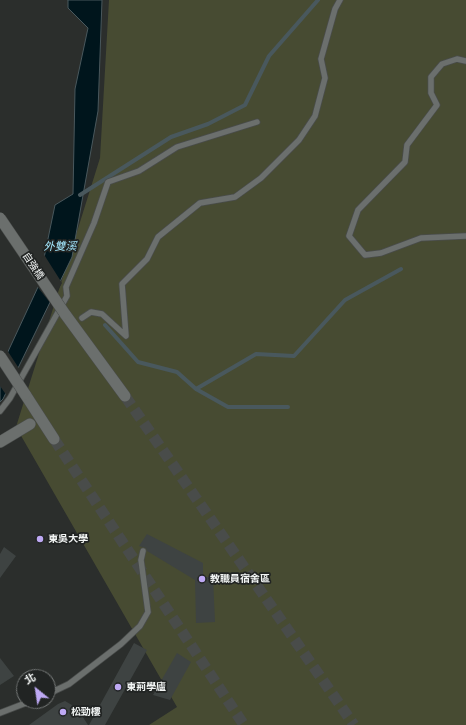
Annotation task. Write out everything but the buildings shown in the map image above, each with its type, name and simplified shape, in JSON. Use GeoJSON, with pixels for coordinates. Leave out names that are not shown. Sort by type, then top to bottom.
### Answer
{"type":"FeatureCollection","features":[{"type":"Feature","properties":{"kind":"main road","name":"自強橋"},"geometry":{"type":"LineString","coordinates":[[0,218],[125,396]]}},
{"type":"Feature","properties":{"kind":"main road"},"geometry":{"type":"LineString","coordinates":[[0,356],[54,439]]}},
{"type":"Feature","properties":{"kind":"main road"},"geometry":{"type":"LineString","coordinates":[[0,442],[30,424]]}},
{"type":"Feature","properties":{"kind":"lane"},"geometry":{"type":"LineString","coordinates":[[82,318],[91,312],[102,314],[126,336],[122,284],[147,259],[158,237],[200,203],[235,197],[261,178],[299,140],[315,116],[325,78],[321,59],[335,9],[340,0]]}},
{"type":"Feature","properties":{"kind":"lane"},"geometry":{"type":"LineString","coordinates":[[466,61],[457,58],[442,64],[431,76],[431,93],[437,105],[407,145],[405,162],[358,210],[349,236],[365,255],[381,253],[421,238],[466,236]]}},
{"type":"Feature","properties":{"kind":"lane"},"geometry":{"type":"LineString","coordinates":[[0,411],[14,391],[67,296],[66,287],[94,223],[108,182],[139,171],[177,147],[257,122]]}},
{"type":"Feature","properties":{"kind":"lane"},"geometry":{"type":"LineString","coordinates":[[56,690],[69,684],[121,644],[140,626],[148,612],[141,560],[142,551]]}},
{"type":"Feature","properties":{"kind":"lane"},"geometry":{"type":"LineString","coordinates":[[0,713],[16,707]]}},
{"type":"Feature","properties":{"kind":"green space"},"geometry":{"type":"Polygon","coordinates":[[[109,0],[466,0],[466,725],[149,725],[177,707],[16,427],[100,158],[109,0]]]}},
{"type":"Feature","properties":{"kind":"water","name":"外雙溪"},"geometry":{"type":"Polygon","coordinates":[[[68,0],[102,0],[98,111],[72,257],[3,399],[0,402],[0,365],[5,358],[38,287],[55,205],[73,194],[75,89],[88,28],[68,8],[68,0]]]}},
{"type":"Feature","properties":{"kind":"pier"},"geometry":{"type":"Polygon","coordinates":[[[43,253],[62,283],[51,304],[36,285],[43,253]]]}},
{"type":"Feature","properties":{"kind":"pier"},"geometry":{"type":"Polygon","coordinates":[[[7,350],[20,370],[7,396],[0,386],[0,362],[7,350]]]}},
{"type":"Feature","properties":{"kind":"waterway"},"geometry":{"type":"LineString","coordinates":[[80,195],[171,137],[208,124],[245,105],[269,56],[318,0]]}},
{"type":"Feature","properties":{"kind":"waterway"},"geometry":{"type":"LineString","coordinates":[[105,325],[138,362],[177,372],[196,389],[256,354],[294,356],[345,300],[401,269]]}},
{"type":"Feature","properties":{"kind":"waterway"},"geometry":{"type":"LineString","coordinates":[[196,389],[228,407],[288,407]]}},
{"type":"Feature","properties":{"kind":"tunnel"},"geometry":{"type":"LineString","coordinates":[[125,396],[354,725]]}},
{"type":"Feature","properties":{"kind":"tunnel"},"geometry":{"type":"LineString","coordinates":[[54,439],[244,725]]}},
{"type":"Feature","properties":{"kind":"place","name":"東吳大學"},"geometry":{"type":"Point","coordinates":[40,539]}},
{"type":"Feature","properties":{"kind":"place","name":"教職員宿舍區"},"geometry":{"type":"Point","coordinates":[202,579]}},
{"type":"Feature","properties":{"kind":"place","name":"東荊學廬"},"geometry":{"type":"Point","coordinates":[118,687]}},
{"type":"Feature","properties":{"kind":"place","name":"松勁樓"},"geometry":{"type":"Point","coordinates":[63,712]}}]}
